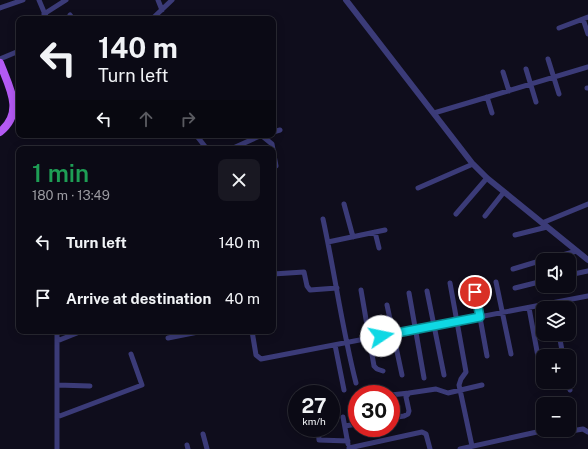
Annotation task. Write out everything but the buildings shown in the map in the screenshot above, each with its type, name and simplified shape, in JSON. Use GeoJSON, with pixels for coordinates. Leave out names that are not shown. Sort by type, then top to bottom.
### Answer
{"type":"FeatureCollection","features":[{"type":"Feature","properties":{"kind":"main road"},"geometry":{"type":"LineString","coordinates":[[0,63],[11,93],[14,108],[12,118],[0,132]]}},
{"type":"Feature","properties":{"kind":"street"},"geometry":{"type":"LineString","coordinates":[[0,8],[23,0]]}},
{"type":"Feature","properties":{"kind":"street"},"geometry":{"type":"LineString","coordinates":[[39,0],[46,16]]}},
{"type":"Feature","properties":{"kind":"street"},"geometry":{"type":"LineString","coordinates":[[47,16],[66,0]]}},
{"type":"Feature","properties":{"kind":"street"},"geometry":{"type":"LineString","coordinates":[[158,0],[162,10]]}},
{"type":"Feature","properties":{"kind":"street"},"geometry":{"type":"LineString","coordinates":[[155,16],[172,0]]}},
{"type":"Feature","properties":{"kind":"street"},"geometry":{"type":"LineString","coordinates":[[346,0],[474,164],[487,178],[588,260]]}},
{"type":"Feature","properties":{"kind":"street"},"geometry":{"type":"LineString","coordinates":[[559,28],[585,18],[588,34]]}},
{"type":"Feature","properties":{"kind":"street"},"geometry":{"type":"LineString","coordinates":[[0,58],[16,52]]}},
{"type":"Feature","properties":{"kind":"street"},"geometry":{"type":"LineString","coordinates":[[548,59],[559,94]]}},
{"type":"Feature","properties":{"kind":"street"},"geometry":{"type":"LineString","coordinates":[[434,113],[588,68]]}},
{"type":"Feature","properties":{"kind":"street"},"geometry":{"type":"LineString","coordinates":[[526,69],[536,102]]}},
{"type":"Feature","properties":{"kind":"street"},"geometry":{"type":"LineString","coordinates":[[503,72],[509,91]]}},
{"type":"Feature","properties":{"kind":"street"},"geometry":{"type":"LineString","coordinates":[[487,97],[492,113]]}},
{"type":"Feature","properties":{"kind":"street"},"geometry":{"type":"LineString","coordinates":[[276,131],[280,130]]}},
{"type":"Feature","properties":{"kind":"street"},"geometry":{"type":"LineString","coordinates":[[198,138],[205,146]]}},
{"type":"Feature","properties":{"kind":"street"},"geometry":{"type":"LineString","coordinates":[[237,146],[255,138]]}},
{"type":"Feature","properties":{"kind":"street"},"geometry":{"type":"LineString","coordinates":[[265,138],[272,146]]}},
{"type":"Feature","properties":{"kind":"street"},"geometry":{"type":"LineString","coordinates":[[418,188],[474,164]]}},
{"type":"Feature","properties":{"kind":"street"},"geometry":{"type":"LineString","coordinates":[[456,214],[487,178]]}},
{"type":"Feature","properties":{"kind":"street"},"geometry":{"type":"LineString","coordinates":[[485,216],[504,192]]}},
{"type":"Feature","properties":{"kind":"street"},"geometry":{"type":"LineString","coordinates":[[344,204],[353,237]]}},
{"type":"Feature","properties":{"kind":"street"},"geometry":{"type":"LineString","coordinates":[[515,235],[545,225],[588,204]]}},
{"type":"Feature","properties":{"kind":"street"},"geometry":{"type":"LineString","coordinates":[[323,219],[346,343],[356,383]]}},
{"type":"Feature","properties":{"kind":"street"},"geometry":{"type":"LineString","coordinates":[[328,242],[385,230]]}},
{"type":"Feature","properties":{"kind":"street"},"geometry":{"type":"LineString","coordinates":[[375,232],[379,248]]}},
{"type":"Feature","properties":{"kind":"street"},"geometry":{"type":"LineString","coordinates":[[570,253],[577,251]]}},
{"type":"Feature","properties":{"kind":"street"},"geometry":{"type":"LineString","coordinates":[[513,269],[536,262]]}},
{"type":"Feature","properties":{"kind":"street"},"geometry":{"type":"LineString","coordinates":[[576,274],[588,271]]}},
{"type":"Feature","properties":{"kind":"street"},"geometry":{"type":"LineString","coordinates":[[276,274],[303,272],[306,276],[307,286],[310,290],[337,288]]}},
{"type":"Feature","properties":{"kind":"street"},"geometry":{"type":"LineString","coordinates":[[473,279],[487,356]]}},
{"type":"Feature","properties":{"kind":"street"},"geometry":{"type":"LineString","coordinates":[[496,282],[510,354]]}},
{"type":"Feature","properties":{"kind":"street"},"geometry":{"type":"LineString","coordinates":[[450,283],[466,372],[460,382],[460,390],[472,446]]}},
{"type":"Feature","properties":{"kind":"street"},"geometry":{"type":"LineString","coordinates":[[515,288],[536,283]]}},
{"type":"Feature","properties":{"kind":"street"},"geometry":{"type":"LineString","coordinates":[[361,290],[374,366],[377,369],[384,371]]}},
{"type":"Feature","properties":{"kind":"street"},"geometry":{"type":"LineString","coordinates":[[427,291],[444,374]]}},
{"type":"Feature","properties":{"kind":"street"},"geometry":{"type":"LineString","coordinates":[[409,293],[424,378]]}},
{"type":"Feature","properties":{"kind":"street"},"geometry":{"type":"LineString","coordinates":[[570,301],[588,296]]}},
{"type":"Feature","properties":{"kind":"street"},"geometry":{"type":"LineString","coordinates":[[387,305],[402,376]]}},
{"type":"Feature","properties":{"kind":"street"},"geometry":{"type":"LineString","coordinates":[[252,334],[256,355],[261,359],[393,333],[536,307]]}},
{"type":"Feature","properties":{"kind":"street"},"geometry":{"type":"LineString","coordinates":[[529,308],[537,349]]}},
{"type":"Feature","properties":{"kind":"street"},"geometry":{"type":"LineString","coordinates":[[57,334],[57,449]]}},
{"type":"Feature","properties":{"kind":"street"},"geometry":{"type":"LineString","coordinates":[[57,341],[74,334]]}},
{"type":"Feature","properties":{"kind":"street"},"geometry":{"type":"LineString","coordinates":[[168,338],[188,334]]}},
{"type":"Feature","properties":{"kind":"street"},"geometry":{"type":"LineString","coordinates":[[335,345],[344,390]]}},
{"type":"Feature","properties":{"kind":"street"},"geometry":{"type":"LineString","coordinates":[[57,417],[142,385],[131,354]]}},
{"type":"Feature","properties":{"kind":"street"},"geometry":{"type":"LineString","coordinates":[[57,385],[90,386]]}},
{"type":"Feature","properties":{"kind":"street"},"geometry":{"type":"LineString","coordinates":[[400,394],[436,389],[448,393],[482,385]]}},
{"type":"Feature","properties":{"kind":"street"},"geometry":{"type":"LineString","coordinates":[[400,416],[408,414],[409,411],[406,397],[409,393]]}},
{"type":"Feature","properties":{"kind":"street"},"geometry":{"type":"LineString","coordinates":[[343,417],[349,449],[422,432],[426,434],[430,449]]}},
{"type":"Feature","properties":{"kind":"street"},"geometry":{"type":"LineString","coordinates":[[576,430],[582,429],[588,432]]}},
{"type":"Feature","properties":{"kind":"street"},"geometry":{"type":"LineString","coordinates":[[460,449],[536,432]]}},
{"type":"Feature","properties":{"kind":"street"},"geometry":{"type":"LineString","coordinates":[[203,434],[207,449]]}},
{"type":"Feature","properties":{"kind":"street"},"geometry":{"type":"LineString","coordinates":[[319,437],[319,440],[348,441]]}},
{"type":"Feature","properties":{"kind":"route"},"geometry":{"type":"LineString","coordinates":[[381,336],[480,317],[475,292]]}}]}
